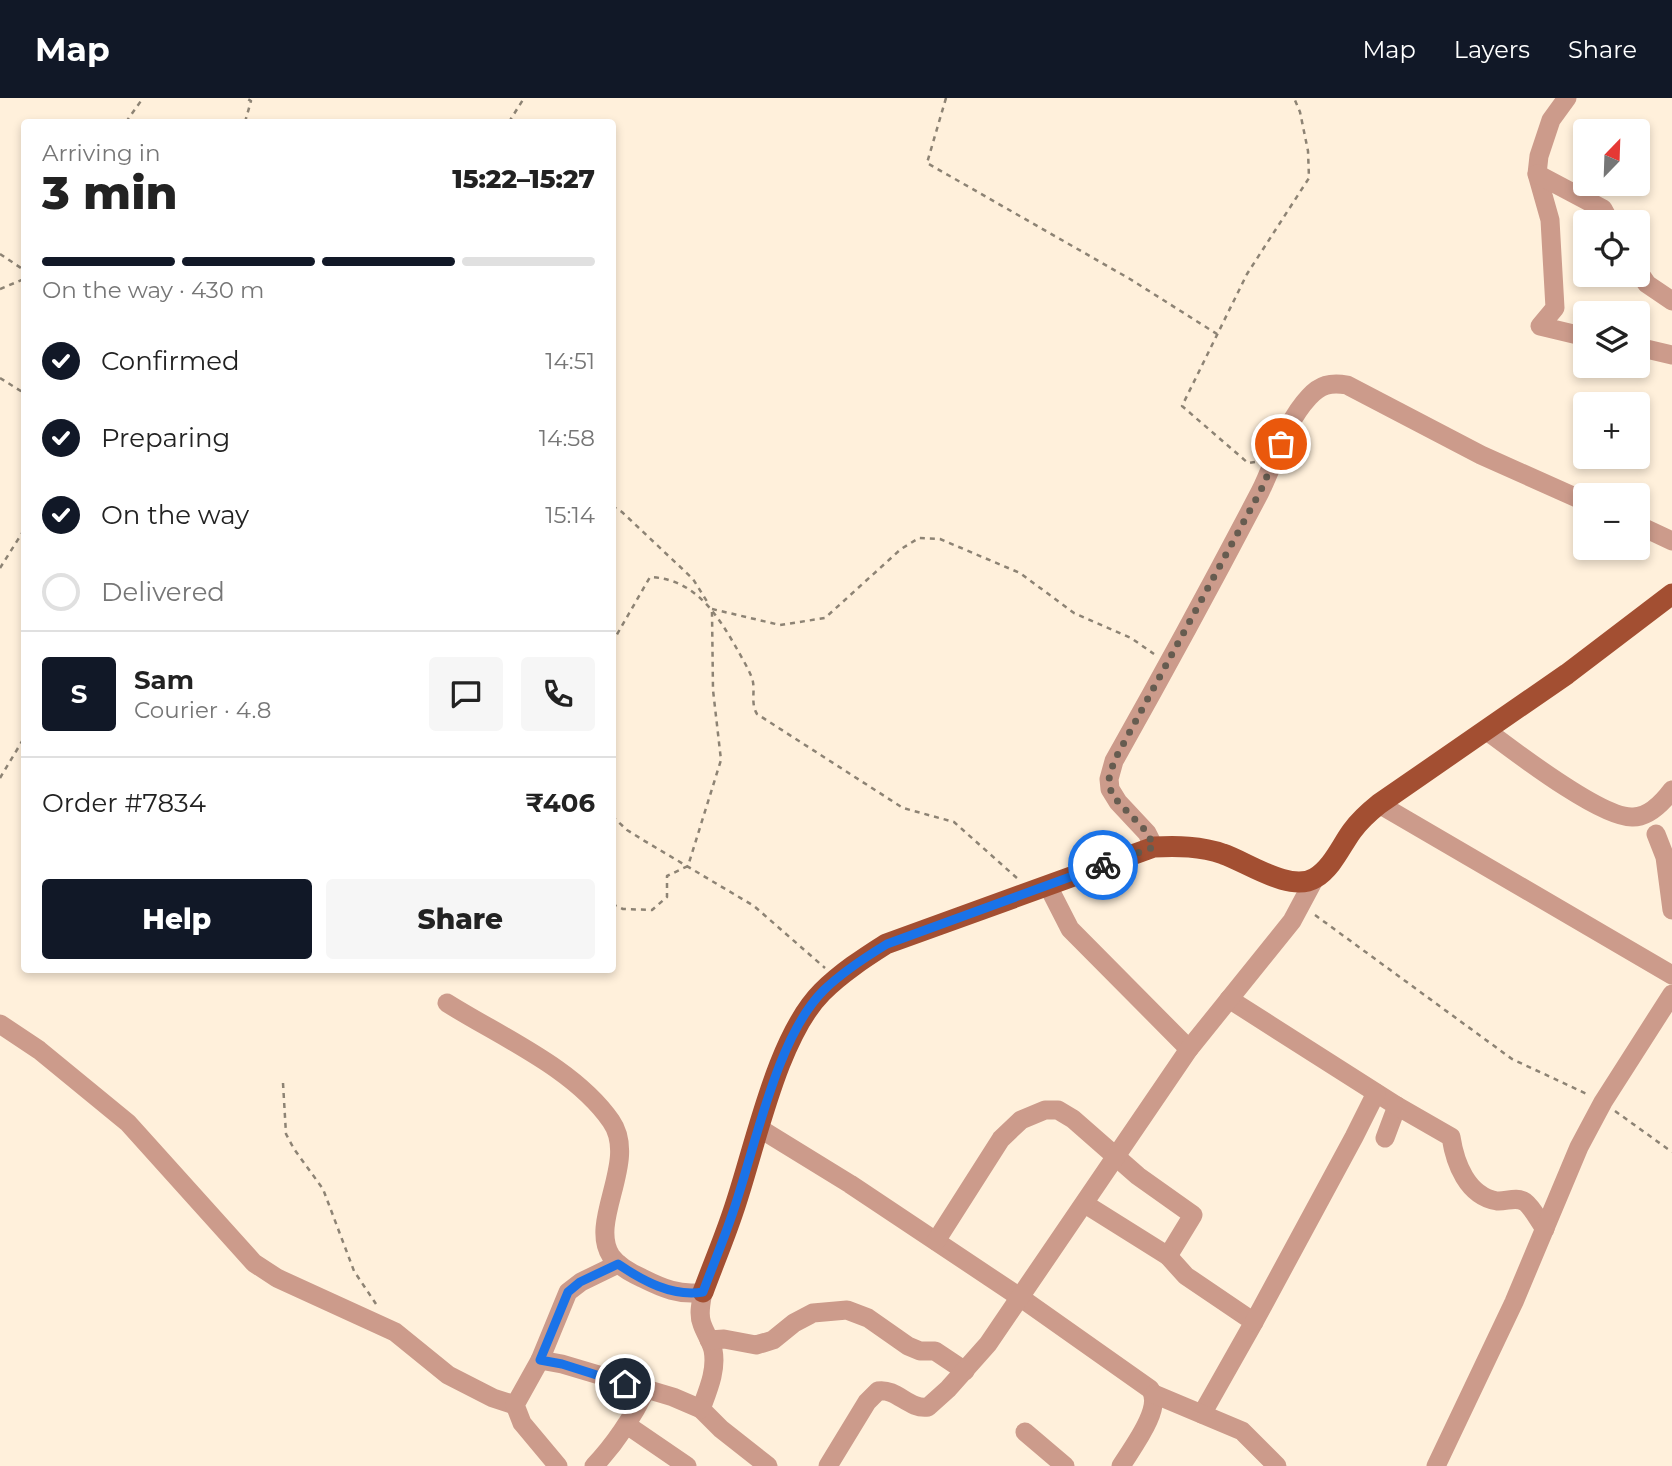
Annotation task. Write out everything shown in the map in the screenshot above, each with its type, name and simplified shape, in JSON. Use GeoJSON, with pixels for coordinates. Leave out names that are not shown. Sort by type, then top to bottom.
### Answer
{"type":"FeatureCollection","features":[{"type":"Feature","properties":{"kind":"main road"},"geometry":{"type":"LineString","coordinates":[[703,1292],[790,1042],[814,1003],[860,960],[887,944],[1154,847],[1196,847],[1224,854],[1286,880],[1306,881],[1315,878],[1331,862],[1359,823],[1379,804],[1567,674],[1672,594]]}},
{"type":"Feature","properties":{"kind":"street"},"geometry":{"type":"LineString","coordinates":[[1567,98],[1563,107],[1550,120],[1539,156],[1537,174],[1550,220],[1550,245],[1555,276],[1555,309],[1540,326],[1573,334]]}},
{"type":"Feature","properties":{"kind":"street"},"geometry":{"type":"LineString","coordinates":[[1537,174],[1604,210]]}},
{"type":"Feature","properties":{"kind":"street"},"geometry":{"type":"LineString","coordinates":[[1650,286],[1672,300]]}},
{"type":"Feature","properties":{"kind":"street"},"geometry":{"type":"LineString","coordinates":[[1650,350],[1672,355]]}},
{"type":"Feature","properties":{"kind":"street"},"geometry":{"type":"LineString","coordinates":[[1154,847],[1147,832],[1118,802],[1110,789],[1109,779],[1114,761],[1261,490],[1288,428],[1308,398],[1325,384],[1347,385],[1481,455],[1573,496]]}},
{"type":"Feature","properties":{"kind":"street"},"geometry":{"type":"LineString","coordinates":[[1650,531],[1672,541]]}},
{"type":"Feature","properties":{"kind":"street"},"geometry":{"type":"LineString","coordinates":[[1487,731],[1596,805],[1631,818],[1664,839],[1672,910]]}},
{"type":"Feature","properties":{"kind":"street"},"geometry":{"type":"LineString","coordinates":[[1631,818],[1642,816],[1653,809],[1672,790]]}},
{"type":"Feature","properties":{"kind":"street"},"geometry":{"type":"LineString","coordinates":[[1379,804],[1672,975]]}},
{"type":"Feature","properties":{"kind":"street"},"geometry":{"type":"LineString","coordinates":[[828,1466],[867,1402],[878,1391],[889,1391],[915,1405],[928,1407],[988,1344],[1189,1049],[1292,921],[1315,878]]}},
{"type":"Feature","properties":{"kind":"street"},"geometry":{"type":"LineString","coordinates":[[1040,889],[1070,929],[1189,1049]]}},
{"type":"Feature","properties":{"kind":"street"},"geometry":{"type":"LineString","coordinates":[[1436,1466],[1509,1313],[1579,1147],[1603,1102],[1672,994]]}},
{"type":"Feature","properties":{"kind":"street"},"geometry":{"type":"LineString","coordinates":[[1229,999],[1396,1106],[1451,1137],[1453,1154],[1473,1191],[1497,1200],[1517,1199],[1525,1202],[1545,1229]]}},
{"type":"Feature","properties":{"kind":"street"},"geometry":{"type":"LineString","coordinates":[[447,1003],[543,1059],[596,1104],[617,1130],[621,1146],[620,1160],[608,1212],[606,1237],[611,1257],[631,1273],[673,1291],[682,1294],[703,1292],[699,1310],[701,1322],[713,1348],[713,1370],[701,1409]]}},
{"type":"Feature","properties":{"kind":"street"},"geometry":{"type":"LineString","coordinates":[[0,1024],[39,1050],[128,1123],[254,1263],[277,1279],[395,1332],[448,1375],[493,1398],[515,1405]]}},
{"type":"Feature","properties":{"kind":"street"},"geometry":{"type":"LineString","coordinates":[[1202,1414],[1376,1093]]}},
{"type":"Feature","properties":{"kind":"street"},"geometry":{"type":"LineString","coordinates":[[1385,1138],[1396,1106]]}},
{"type":"Feature","properties":{"kind":"street"},"geometry":{"type":"LineString","coordinates":[[936,1241],[1001,1139],[1021,1120],[1045,1110],[1058,1110],[1073,1119],[1138,1176],[1193,1215],[1168,1256]]}},
{"type":"Feature","properties":{"kind":"street"},"geometry":{"type":"LineString","coordinates":[[759,1128],[850,1184],[1021,1298],[1139,1379],[1154,1394],[1242,1431],[1277,1466]]}},
{"type":"Feature","properties":{"kind":"street"},"geometry":{"type":"LineString","coordinates":[[1085,1204],[1168,1256],[1186,1276],[1254,1322]]}},
{"type":"Feature","properties":{"kind":"street"},"geometry":{"type":"LineString","coordinates":[[515,1405],[540,1360],[568,1292],[580,1282],[618,1264]]}},
{"type":"Feature","properties":{"kind":"street"},"geometry":{"type":"LineString","coordinates":[[709,1340],[724,1339],[756,1345],[773,1340],[794,1323],[813,1313],[847,1310],[868,1318],[908,1346],[942,1354],[965,1371]]}},
{"type":"Feature","properties":{"kind":"street"},"geometry":{"type":"LineString","coordinates":[[540,1360],[673,1397],[701,1409],[721,1429],[768,1466]]}},
{"type":"Feature","properties":{"kind":"street"},"geometry":{"type":"LineString","coordinates":[[605,1463],[646,1390]]}},
{"type":"Feature","properties":{"kind":"street"},"geometry":{"type":"LineString","coordinates":[[1121,1466],[1150,1418],[1156,1402],[1154,1394]]}},
{"type":"Feature","properties":{"kind":"street"},"geometry":{"type":"LineString","coordinates":[[515,1405],[522,1423],[558,1466]]}},
{"type":"Feature","properties":{"kind":"street"},"geometry":{"type":"LineString","coordinates":[[627,1425],[687,1466]]}},
{"type":"Feature","properties":{"kind":"street"},"geometry":{"type":"LineString","coordinates":[[1025,1432],[1065,1466]]}},
{"type":"Feature","properties":{"kind":"path"},"geometry":{"type":"LineString","coordinates":[[128,119],[143,98]]}},
{"type":"Feature","properties":{"kind":"path"},"geometry":{"type":"LineString","coordinates":[[246,98],[252,99],[246,119]]}},
{"type":"Feature","properties":{"kind":"path"},"geometry":{"type":"LineString","coordinates":[[511,119],[524,98]]}},
{"type":"Feature","properties":{"kind":"path"},"geometry":{"type":"LineString","coordinates":[[946,98],[927,163],[1130,279],[1217,334]]}},
{"type":"Feature","properties":{"kind":"path"},"geometry":{"type":"LineString","coordinates":[[1274,459],[1248,463],[1182,406],[1247,274],[1308,178],[1308,151],[1300,112],[1294,98]]}},
{"type":"Feature","properties":{"kind":"path"},"geometry":{"type":"LineString","coordinates":[[0,254],[21,268]]}},
{"type":"Feature","properties":{"kind":"path"},"geometry":{"type":"LineString","coordinates":[[0,289],[21,280]]}},
{"type":"Feature","properties":{"kind":"path"},"geometry":{"type":"LineString","coordinates":[[0,378],[21,391]]}},
{"type":"Feature","properties":{"kind":"path"},"geometry":{"type":"LineString","coordinates":[[616,508],[693,579],[722,622],[751,675],[755,691],[753,708],[757,714],[903,808],[954,822],[1040,889]]}},
{"type":"Feature","properties":{"kind":"path"},"geometry":{"type":"LineString","coordinates":[[0,568],[21,535]]}},
{"type":"Feature","properties":{"kind":"path"},"geometry":{"type":"LineString","coordinates":[[616,636],[650,577],[667,578],[682,585],[712,609],[780,625],[825,618],[901,550],[919,538],[940,539],[1020,573],[1074,613],[1131,638],[1168,664]]}},
{"type":"Feature","properties":{"kind":"path"},"geometry":{"type":"LineString","coordinates":[[616,906],[623,909],[652,910],[667,897],[667,876],[688,866],[721,760],[713,690],[712,609]]}},
{"type":"Feature","properties":{"kind":"path"},"geometry":{"type":"LineString","coordinates":[[0,778],[21,743]]}},
{"type":"Feature","properties":{"kind":"path"},"geometry":{"type":"LineString","coordinates":[[616,819],[635,835],[754,905],[837,979]]}},
{"type":"Feature","properties":{"kind":"path"},"geometry":{"type":"LineString","coordinates":[[1302,905],[1512,1059],[1603,1102],[1672,1152]]}},
{"type":"Feature","properties":{"kind":"path"},"geometry":{"type":"LineString","coordinates":[[283,1083],[286,1134],[323,1189],[354,1271],[395,1332]]}},
{"type":"Feature","properties":{"kind":"way so far"},"geometry":{"type":"LineString","coordinates":[[1103,865],[1154,847],[1147,832],[1118,802],[1110,789],[1109,779],[1114,761],[1261,490],[1281,444]]}},
{"type":"Feature","properties":{"kind":"route"},"geometry":{"type":"LineString","coordinates":[[625,1384],[562,1364],[540,1360],[568,1292],[580,1282],[618,1264],[631,1273],[682,1294],[703,1292],[733,1212],[782,1060],[806,1013],[822,992],[860,960],[887,944],[1103,865]]}}]}
